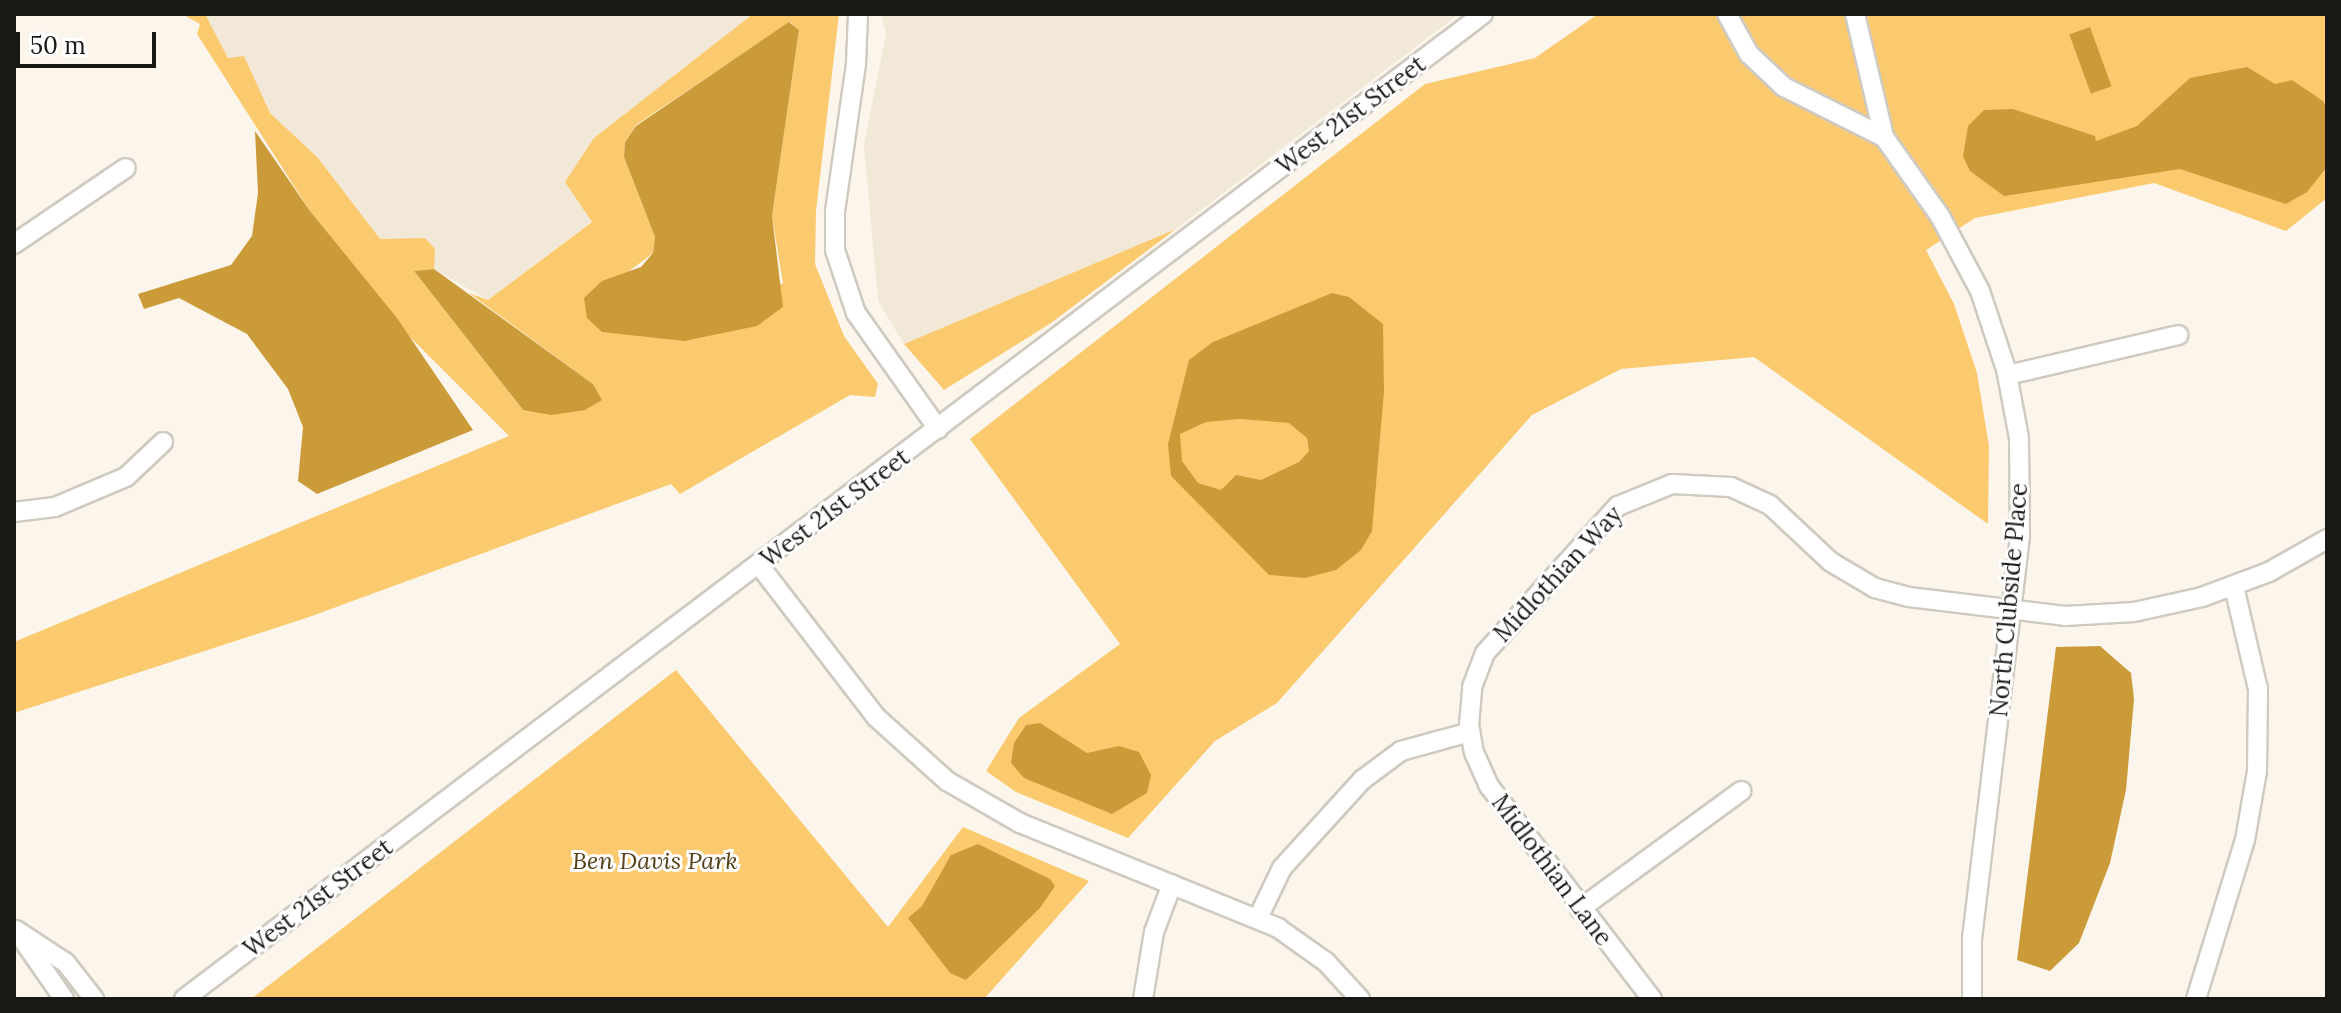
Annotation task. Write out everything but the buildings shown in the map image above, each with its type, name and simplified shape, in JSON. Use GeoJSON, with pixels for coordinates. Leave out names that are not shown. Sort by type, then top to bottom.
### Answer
{"type":"FeatureCollection","features":[{"type":"Feature","properties":{"kind":"street"},"geometry":{"type":"LineString","coordinates":[[858,14],[835,250],[856,313],[938,429]]}},
{"type":"Feature","properties":{"kind":"street","name":"West 21st Street"},"geometry":{"type":"LineString","coordinates":[[184,999],[1483,14]]}},
{"type":"Feature","properties":{"kind":"street","name":"North Clubside Place"},"geometry":{"type":"LineString","coordinates":[[1727,14],[1744,47],[1776,81],[1884,137]]}},
{"type":"Feature","properties":{"kind":"street","name":"North Clubside Place"},"geometry":{"type":"LineString","coordinates":[[1855,14],[1884,137],[1933,205],[1968,265],[2008,375],[2021,476],[2012,612],[1972,938],[1972,999]]}},
{"type":"Feature","properties":{"kind":"street"},"geometry":{"type":"LineString","coordinates":[[14,244],[126,168]]}},
{"type":"Feature","properties":{"kind":"street"},"geometry":{"type":"LineString","coordinates":[[2008,375],[2178,335]]}},
{"type":"Feature","properties":{"kind":"street"},"geometry":{"type":"LineString","coordinates":[[14,512],[55,507],[126,477],[163,442]]}},
{"type":"Feature","properties":{"kind":"street","name":"Midlothian Way"},"geometry":{"type":"LineString","coordinates":[[1470,732],[1474,682],[1502,631],[1618,506],[1672,484],[1716,483],[1755,497],[1831,562],[1875,588],[2012,612],[2134,612],[2234,587],[2327,539]]}},
{"type":"Feature","properties":{"kind":"street"},"geometry":{"type":"LineString","coordinates":[[759,565],[876,717],[947,781],[1020,823],[1258,918],[1304,944],[1360,999]]}},
{"type":"Feature","properties":{"kind":"street"},"geometry":{"type":"LineString","coordinates":[[2196,999],[2245,840],[2257,771],[2258,689],[2234,587]]}},
{"type":"Feature","properties":{"kind":"street"},"geometry":{"type":"LineString","coordinates":[[1258,918],[1282,868],[1362,780],[1401,751],[1470,732]]}},
{"type":"Feature","properties":{"kind":"street","name":"Midlothian Lane"},"geometry":{"type":"LineString","coordinates":[[1470,732],[1487,782],[1580,909],[1652,999]]}},
{"type":"Feature","properties":{"kind":"street"},"geometry":{"type":"LineString","coordinates":[[1580,909],[1741,791]]}},
{"type":"Feature","properties":{"kind":"street"},"geometry":{"type":"LineString","coordinates":[[1143,999],[1154,932],[1172,884]]}},
{"type":"Feature","properties":{"kind":"street"},"geometry":{"type":"LineString","coordinates":[[15,929],[64,999]]}},
{"type":"Feature","properties":{"kind":"street"},"geometry":{"type":"LineString","coordinates":[[15,929],[66,963],[94,999]]}},
{"type":"Feature","properties":{"kind":"shaded area"},"geometry":{"type":"Polygon","coordinates":[[[197,14],[753,14],[594,138],[592,221],[488,300],[434,269],[375,255],[197,14]]]}},
{"type":"Feature","properties":{"kind":"shaded area"},"geometry":{"type":"Polygon","coordinates":[[[881,14],[1459,14],[1176,229],[904,344],[878,301],[864,145],[886,33],[881,14]]]}},
{"type":"Feature","properties":{"kind":"shaded area"},"geometry":{"type":"Polygon","coordinates":[[[789,22],[799,30],[772,216],[783,307],[757,326],[684,341],[602,332],[587,318],[584,298],[602,281],[641,267],[653,253],[655,237],[624,157],[625,142],[636,126],[789,22]]]}},
{"type":"Feature","properties":{"kind":"shaded area"},"geometry":{"type":"Polygon","coordinates":[[[2090,27],[2112,86],[2091,94],[2069,35],[2090,27]]]}},
{"type":"Feature","properties":{"kind":"shaded area"},"geometry":{"type":"Polygon","coordinates":[[[2247,67],[2275,84],[2292,80],[2323,101],[2327,110],[2327,167],[2307,192],[2286,204],[2180,169],[2004,196],[1970,171],[1963,156],[1968,126],[1984,110],[2013,109],[2095,136],[2096,141],[2137,126],[2190,78],[2247,67]]]}},
{"type":"Feature","properties":{"kind":"shaded area"},"geometry":{"type":"Polygon","coordinates":[[[255,131],[310,211],[397,318],[473,430],[317,494],[298,481],[303,427],[288,389],[247,334],[179,298],[144,309],[138,294],[231,265],[252,236],[258,193],[255,131]]]}},
{"type":"Feature","properties":{"kind":"shaded area"},"geometry":{"type":"Polygon","coordinates":[[[434,269],[593,384],[602,400],[585,410],[551,415],[523,410],[414,271],[434,269]]]}},
{"type":"Feature","properties":{"kind":"shaded area"},"geometry":{"type":"Polygon","coordinates":[[[1332,293],[1349,297],[1383,324],[1384,391],[1372,531],[1361,550],[1336,570],[1305,578],[1269,575],[1171,476],[1168,444],[1189,360],[1213,342],[1332,293]],[[1240,419],[1206,422],[1180,434],[1182,461],[1198,483],[1221,490],[1236,475],[1261,480],[1299,462],[1309,451],[1307,438],[1289,423],[1240,419]]]}},
{"type":"Feature","properties":{"kind":"shaded area"},"geometry":{"type":"Polygon","coordinates":[[[2100,646],[2131,673],[2134,699],[2126,790],[2110,863],[2079,943],[2050,971],[2017,960],[2056,647],[2100,646]]]}},
{"type":"Feature","properties":{"kind":"shaded area"},"geometry":{"type":"Polygon","coordinates":[[[1040,723],[1087,753],[1119,746],[1139,752],[1151,775],[1147,793],[1112,814],[1024,778],[1011,763],[1014,743],[1026,725],[1040,723]]]}},
{"type":"Feature","properties":{"kind":"shaded area"},"geometry":{"type":"Polygon","coordinates":[[[978,844],[1050,879],[1055,886],[1040,908],[966,980],[950,973],[908,918],[922,906],[951,855],[978,844]]]}},
{"type":"Feature","properties":{"kind":"green space"},"geometry":{"type":"Polygon","coordinates":[[[182,14],[205,14],[228,58],[244,56],[270,113],[318,158],[380,239],[425,238],[435,249],[434,269],[414,271],[522,409],[601,400],[593,384],[469,293],[488,300],[592,222],[565,182],[594,138],[753,14],[839,14],[816,211],[815,264],[844,336],[878,384],[875,397],[850,395],[680,494],[671,484],[309,617],[14,713],[14,642],[509,436],[406,333],[310,211],[197,34],[200,24],[182,14]],[[790,22],[636,125],[625,142],[624,157],[655,237],[653,253],[628,272],[783,284],[772,216],[799,30],[790,22]]]}},
{"type":"Feature","properties":{"kind":"green space"},"geometry":{"type":"Polygon","coordinates":[[[1598,14],[2327,14],[2327,198],[2286,231],[2154,183],[1975,218],[1926,250],[1954,304],[1977,373],[1989,446],[1988,524],[1754,357],[1621,369],[1532,415],[1277,703],[1215,741],[1128,838],[1016,792],[986,771],[1019,718],[1120,644],[970,439],[1425,84],[1535,58],[1598,14]]]}},
{"type":"Feature","properties":{"kind":"green space"},"geometry":{"type":"Polygon","coordinates":[[[1176,229],[1051,323],[944,390],[904,344],[1176,229]]]}},
{"type":"Feature","properties":{"kind":"green space","name":"Ben Davis Park"},"geometry":{"type":"Polygon","coordinates":[[[676,670],[888,927],[963,827],[1089,881],[984,999],[251,999],[676,670]]]}}]}
